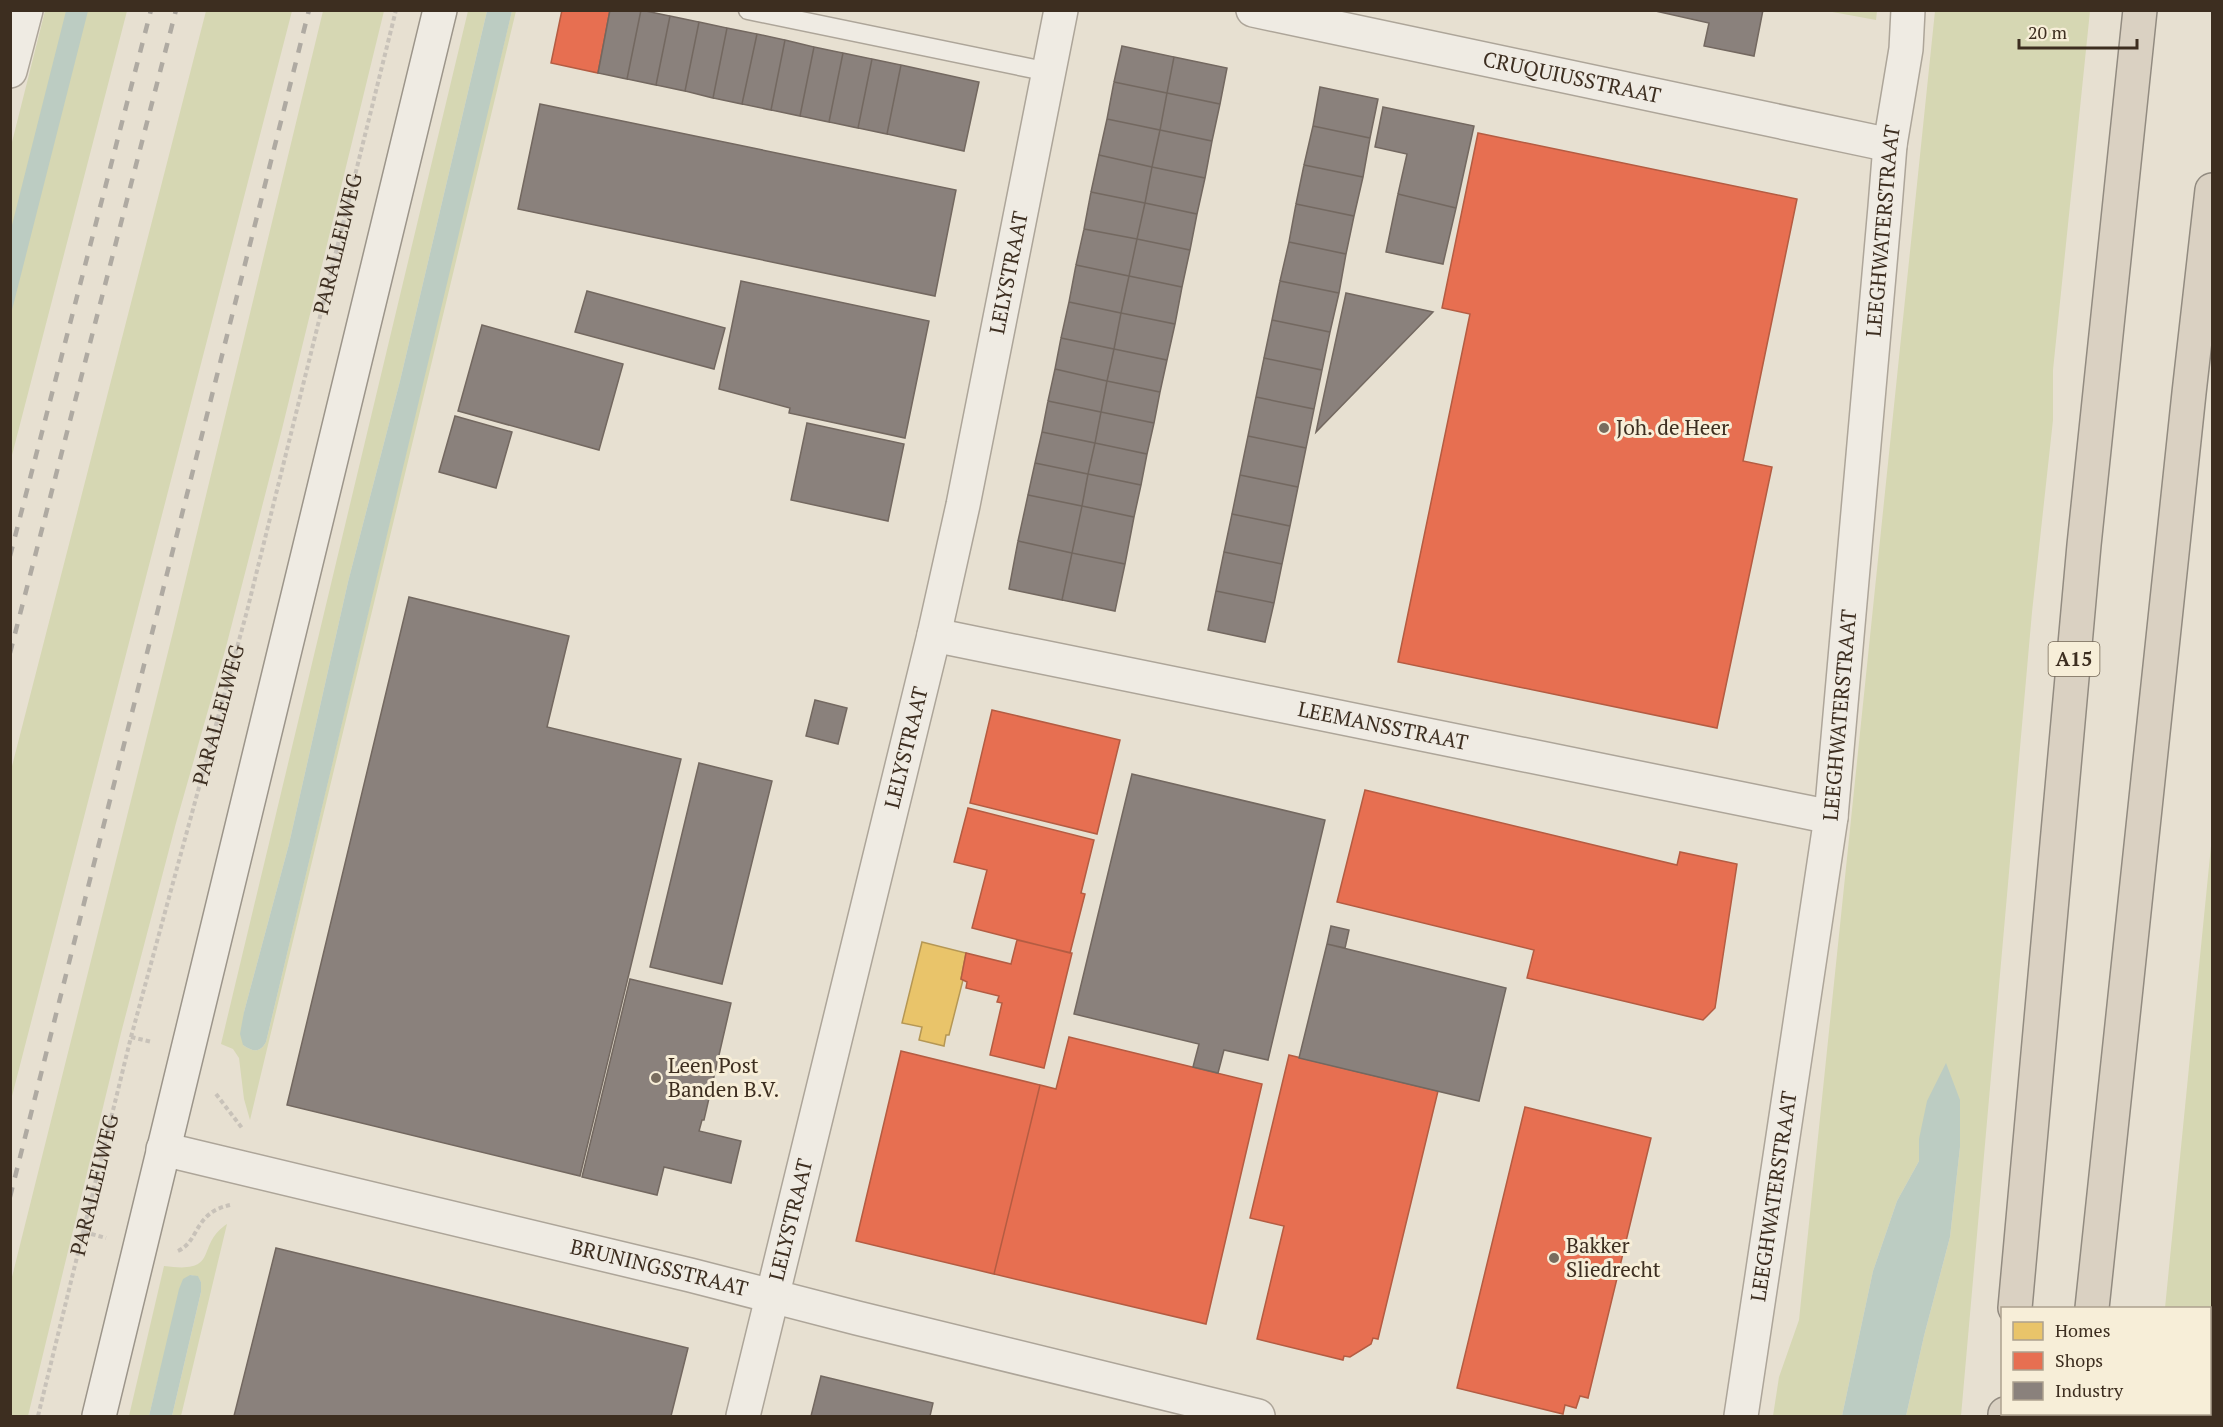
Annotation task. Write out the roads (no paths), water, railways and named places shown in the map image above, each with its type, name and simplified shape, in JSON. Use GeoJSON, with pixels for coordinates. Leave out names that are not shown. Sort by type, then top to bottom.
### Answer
{"type":"FeatureCollection","features":[{"type":"Feature","properties":{"kind":"highway","name":"A15"},"geometry":{"type":"LineString","coordinates":[[2015,1307],[2084,545],[2140,10]]}},
{"type":"Feature","properties":{"kind":"highway"},"geometry":{"type":"LineString","coordinates":[[2092,1307],[2188,393],[2212,190]]}},
{"type":"Feature","properties":{"kind":"street"},"geometry":{"type":"LineString","coordinates":[[10,71],[26,10]]}},
{"type":"Feature","properties":{"kind":"street","name":"PARALLELWEG"},"geometry":{"type":"LineString","coordinates":[[99,1416],[440,10]]}},
{"type":"Feature","properties":{"kind":"street","name":"LELYSTRAAT"},"geometry":{"type":"LineString","coordinates":[[743,1416],[934,635],[967,484],[1061,10]]}},
{"type":"Feature","properties":{"kind":"street","name":"CRUQUIUSSTRAAT"},"geometry":{"type":"LineString","coordinates":[[1253,10],[1890,145]]}},
{"type":"Feature","properties":{"kind":"street","name":"LEEGHWATERSTRAAT"},"geometry":{"type":"LineString","coordinates":[[1741,1416],[1831,817],[1890,145],[1906,49],[1908,10]]}},
{"type":"Feature","properties":{"kind":"street","name":"LEEMANSSTRAAT"},"geometry":{"type":"LineString","coordinates":[[934,635],[1831,817]]}},
{"type":"Feature","properties":{"kind":"street","name":"BRUNINGSSTRAAT"},"geometry":{"type":"LineString","coordinates":[[163,1149],[1258,1416]]}},
{"type":"Feature","properties":{"kind":"lane"},"geometry":{"type":"LineString","coordinates":[[748,10],[1049,72]]}},
{"type":"Feature","properties":{"kind":"railway"},"geometry":{"type":"LineString","coordinates":[[10,556],[151,10]]}},
{"type":"Feature","properties":{"kind":"railway"},"geometry":{"type":"LineString","coordinates":[[10,653],[176,10]]}},
{"type":"Feature","properties":{"kind":"railway"},"geometry":{"type":"LineString","coordinates":[[10,1197],[309,10]]}},
{"type":"Feature","properties":{"kind":"place","name":"Joh. de Heer"},"geometry":{"type":"Point","coordinates":[1604,428]}},
{"type":"Feature","properties":{"kind":"place","name":"Leen Post Banden B.V."},"geometry":{"type":"Point","coordinates":[656,1078]}},
{"type":"Feature","properties":{"kind":"place","name":"Bakker Sliedrecht"},"geometry":{"type":"Point","coordinates":[1554,1258]}}]}
